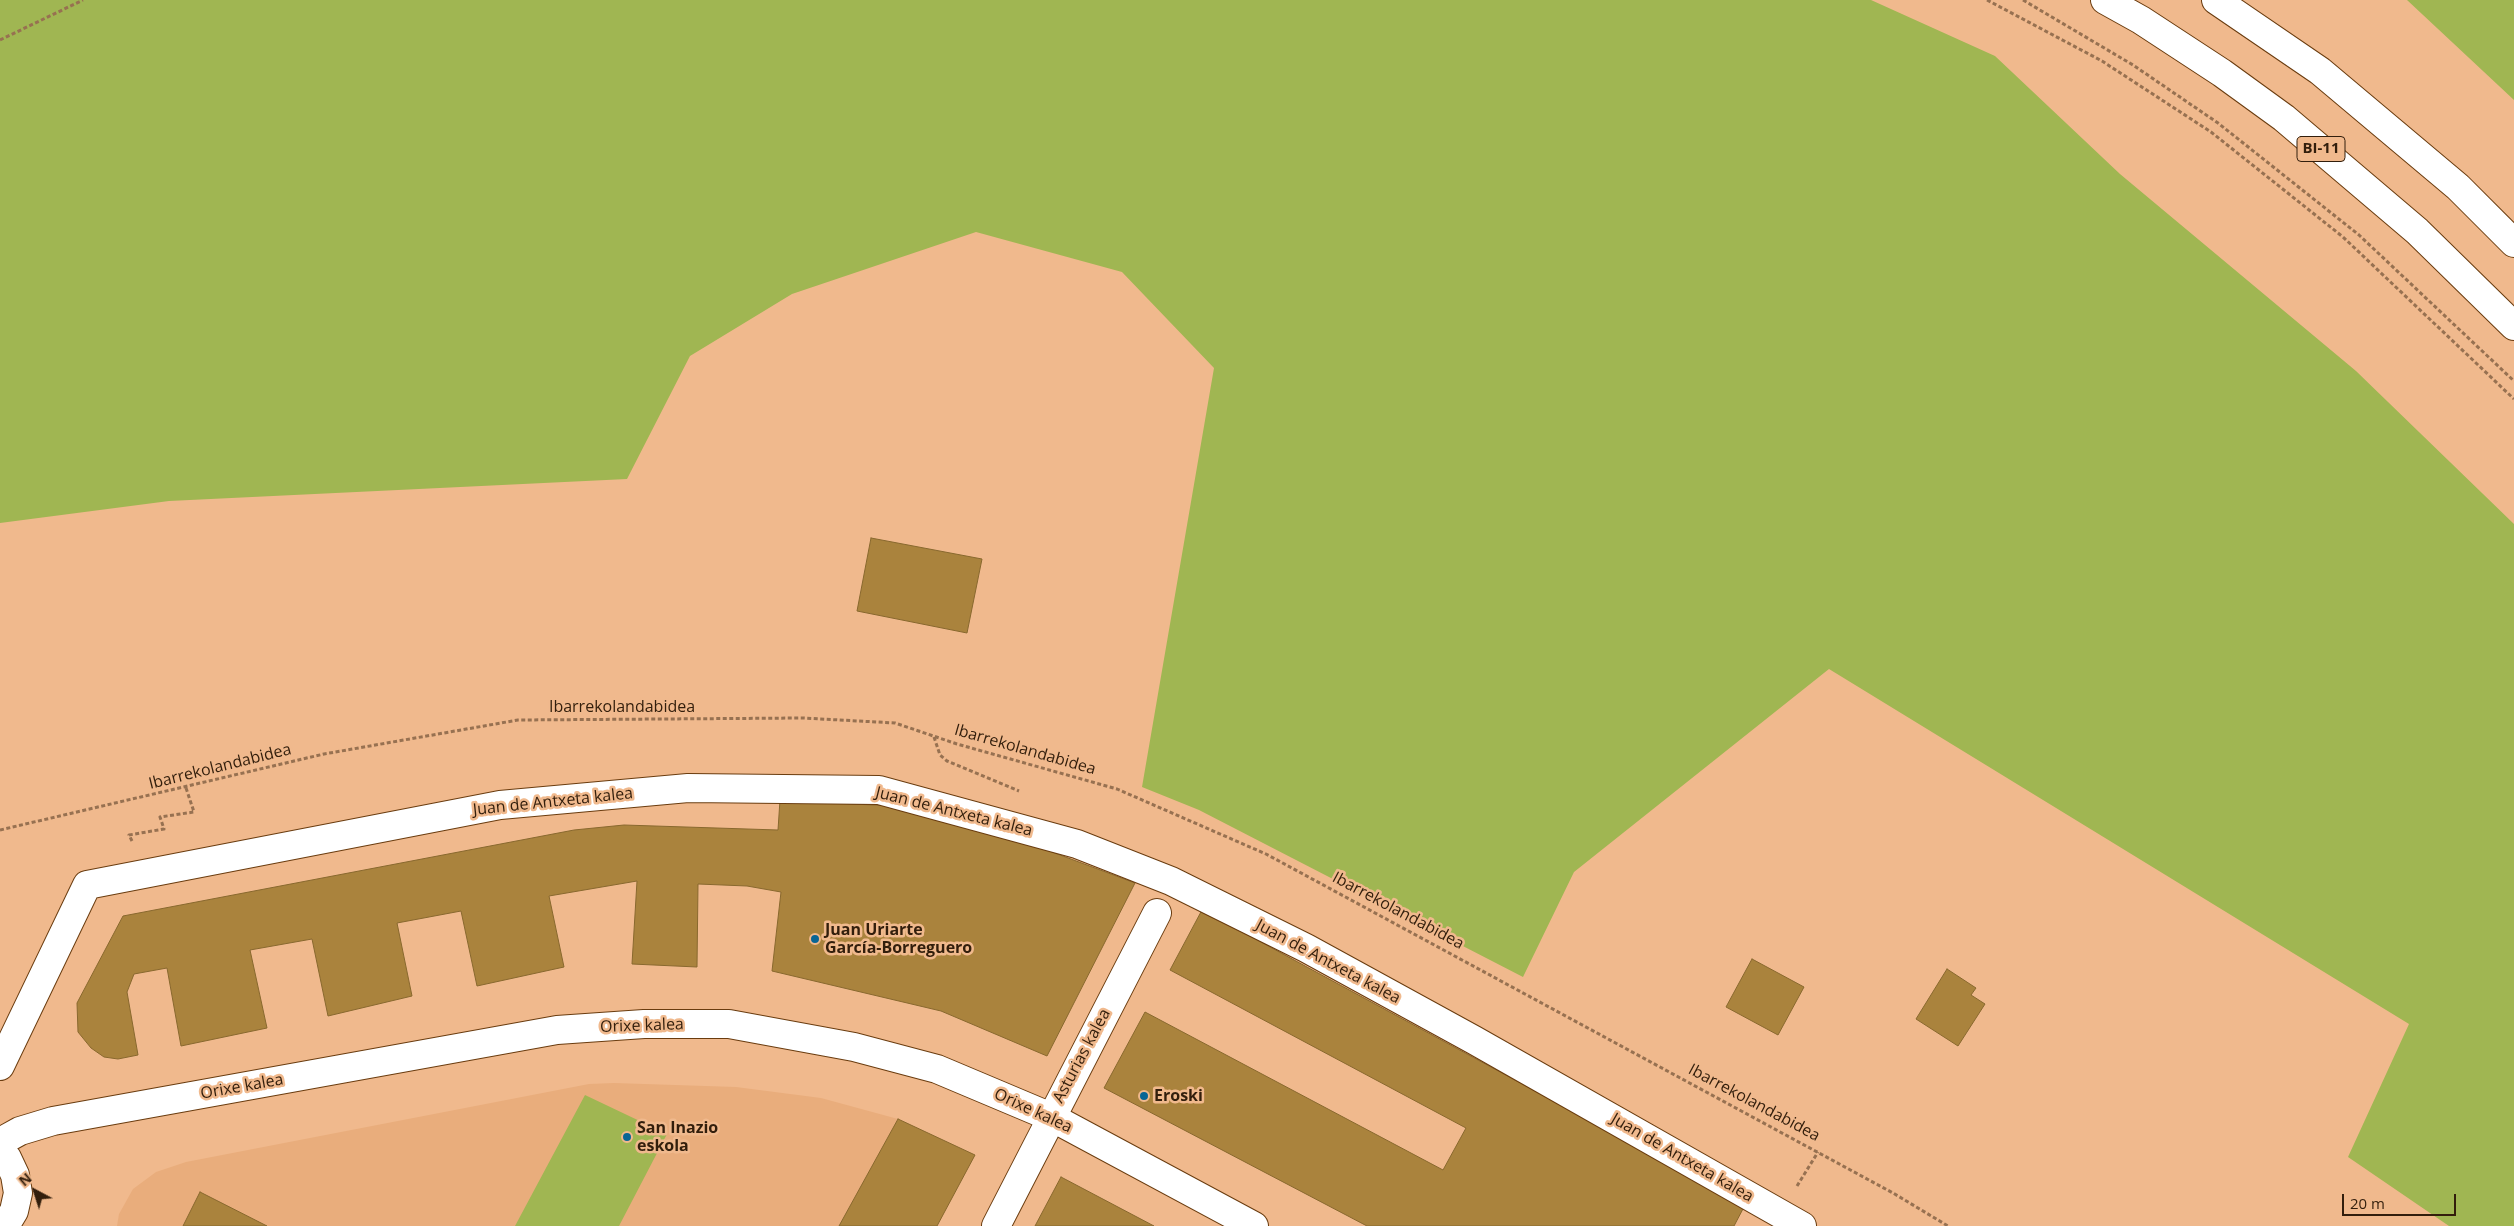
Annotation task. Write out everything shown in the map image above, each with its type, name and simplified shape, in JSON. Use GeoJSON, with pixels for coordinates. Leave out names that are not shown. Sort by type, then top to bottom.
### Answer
{"type":"FeatureCollection","features":[{"type":"Feature","properties":{"kind":"street","name":"BI-11"},"geometry":{"type":"LineString","coordinates":[[2105,0],[2222,73],[2284,118],[2417,231],[2514,326]]}},
{"type":"Feature","properties":{"kind":"street"},"geometry":{"type":"LineString","coordinates":[[2216,0],[2320,71],[2458,187],[2514,243]]}},
{"type":"Feature","properties":{"kind":"street","name":"Juan de Antxeta kalea"},"geometry":{"type":"LineString","coordinates":[[0,1066],[87,885],[500,805],[688,788],[879,790],[1077,844],[1170,881],[1306,948],[1458,1031],[1802,1226]]}},
{"type":"Feature","properties":{"kind":"street","name":"Asturias kalea"},"geometry":{"type":"LineString","coordinates":[[996,1226],[1157,914]]}},
{"type":"Feature","properties":{"kind":"street","name":"Orixe kalea"},"geometry":{"type":"LineString","coordinates":[[0,1142],[20,1131],[53,1121],[557,1030],[644,1024],[729,1024],[854,1047],[937,1069],[1051,1117],[1254,1226]]}},
{"type":"Feature","properties":{"kind":"street"},"geometry":{"type":"LineString","coordinates":[[0,1150],[7,1158],[15,1175],[18,1193],[14,1211],[5,1226]]}},
{"type":"Feature","properties":{"kind":"path"},"geometry":{"type":"LineString","coordinates":[[0,40],[83,0]]}},
{"type":"Feature","properties":{"kind":"path"},"geometry":{"type":"LineString","coordinates":[[1987,0],[2102,61],[2211,132],[2343,237],[2514,399]]}},
{"type":"Feature","properties":{"kind":"path"},"geometry":{"type":"LineString","coordinates":[[2023,0],[2133,64],[2218,123],[2359,235],[2514,381]]}},
{"type":"Feature","properties":{"kind":"path","name":"Ibarrekolandabidea"},"geometry":{"type":"LineString","coordinates":[[0,830],[186,788],[324,754],[518,720],[803,718],[895,723],[956,744],[1117,789],[1266,854],[1893,1193],[1948,1226]]}},
{"type":"Feature","properties":{"kind":"path"},"geometry":{"type":"LineString","coordinates":[[133,843],[129,835],[164,829],[160,817],[194,812],[186,788]]}},
{"type":"Feature","properties":{"kind":"shaded area","name":"San Inazio eskola"},"geometry":{"type":"Polygon","coordinates":[[[614,1083],[736,1087],[821,1098],[898,1119],[975,1155],[937,1226],[117,1226],[119,1214],[133,1189],[156,1172],[186,1162],[589,1084],[614,1083]]]}},
{"type":"Feature","properties":{"kind":"green space"},"geometry":{"type":"Polygon","coordinates":[[[0,0],[1871,0],[1995,56],[2120,174],[2356,371],[2514,524],[2514,1226],[2449,1226],[2348,1157],[2409,1024],[1829,669],[1574,872],[1523,977],[1199,810],[1142,787],[1214,368],[1122,272],[976,232],[792,294],[690,356],[627,479],[169,501],[0,523],[0,0]]]}},
{"type":"Feature","properties":{"kind":"green space"},"geometry":{"type":"Polygon","coordinates":[[[2407,0],[2514,0],[2514,100],[2407,0]]]}},
{"type":"Feature","properties":{"kind":"green space"},"geometry":{"type":"Polygon","coordinates":[[[585,1095],[667,1134],[619,1226],[515,1226],[585,1095]]]}},
{"type":"Feature","properties":{"kind":"building"},"geometry":{"type":"Polygon","coordinates":[[[871,538],[982,559],[967,633],[857,611],[871,538]]]}},
{"type":"Feature","properties":{"kind":"building"},"geometry":{"type":"Polygon","coordinates":[[[780,800],[891,806],[1004,834],[1135,883],[1047,1056],[941,1011],[772,971],[781,892],[747,886],[698,884],[697,967],[632,964],[637,881],[549,896],[564,967],[477,986],[461,911],[397,923],[412,996],[328,1016],[312,939],[250,950],[267,1028],[181,1046],[167,968],[134,974],[127,992],[138,1055],[118,1059],[104,1057],[91,1048],[78,1032],[77,1003],[123,916],[574,830],[624,825],[778,830],[780,800]]]}},
{"type":"Feature","properties":{"kind":"building"},"geometry":{"type":"Polygon","coordinates":[[[1202,910],[1745,1205],[1734,1226],[1367,1226],[1104,1088],[1145,1012],[1443,1170],[1466,1128],[1170,970],[1202,910]]]}},
{"type":"Feature","properties":{"kind":"building"},"geometry":{"type":"Polygon","coordinates":[[[1752,959],[1804,987],[1778,1035],[1726,1007],[1752,959]]]}},
{"type":"Feature","properties":{"kind":"building"},"geometry":{"type":"Polygon","coordinates":[[[1947,969],[1976,988],[1971,995],[1985,1004],[1958,1046],[1916,1019],[1947,969]]]}},
{"type":"Feature","properties":{"kind":"building"},"geometry":{"type":"Polygon","coordinates":[[[898,1119],[975,1155],[937,1226],[839,1226],[898,1119]]]}},
{"type":"Feature","properties":{"kind":"building"},"geometry":{"type":"Polygon","coordinates":[[[1061,1177],[1154,1226],[1035,1226],[1061,1177]]]}},
{"type":"Feature","properties":{"kind":"building"},"geometry":{"type":"Polygon","coordinates":[[[200,1192],[267,1226],[183,1226],[200,1192]]]}},
{"type":"Feature","properties":{"kind":"place","name":"Juan Uriarte García-Borreguero"},"geometry":{"type":"Point","coordinates":[815,939]}},
{"type":"Feature","properties":{"kind":"place","name":"Eroski"},"geometry":{"type":"Point","coordinates":[1144,1096]}},
{"type":"Feature","properties":{"kind":"place","name":"San Inazio eskola"},"geometry":{"type":"Point","coordinates":[627,1137]}}]}
